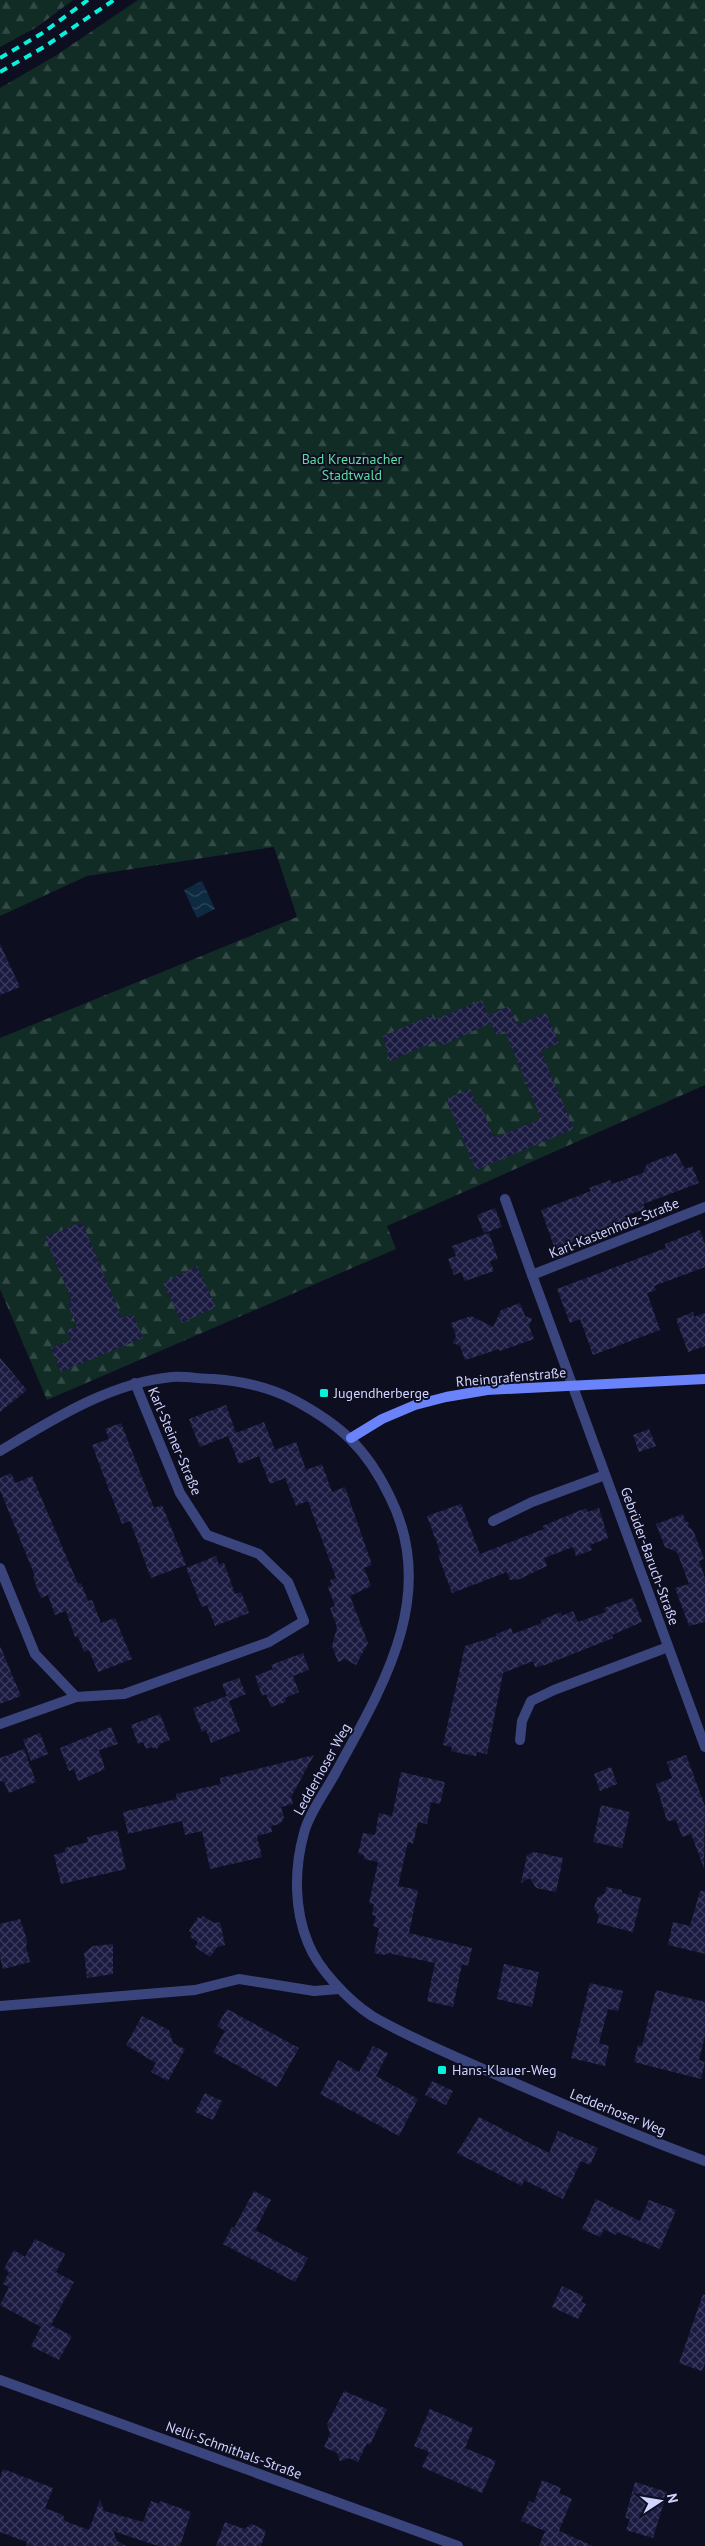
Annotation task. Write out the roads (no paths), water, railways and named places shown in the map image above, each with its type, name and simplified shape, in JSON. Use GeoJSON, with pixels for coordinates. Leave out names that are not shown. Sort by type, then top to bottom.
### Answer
{"type":"FeatureCollection","features":[{"type":"Feature","properties":{"kind":"street"},"geometry":{"type":"LineString","coordinates":[[505,1199],[574,1385]]}},
{"type":"Feature","properties":{"kind":"street","name":"Karl-Kastenholz-Straße"},"geometry":{"type":"LineString","coordinates":[[532,1275],[705,1207]]}},
{"type":"Feature","properties":{"kind":"street"},"geometry":{"type":"LineString","coordinates":[[0,1451],[62,1414],[135,1384],[174,1377],[238,1381],[278,1392],[313,1410],[351,1438]]}},
{"type":"Feature","properties":{"kind":"street","name":"Rheingrafenstraße"},"geometry":{"type":"LineString","coordinates":[[351,1438],[382,1419],[414,1405],[487,1390],[705,1380]]}},
{"type":"Feature","properties":{"kind":"street","name":"Karl-Steiner-Straße"},"geometry":{"type":"LineString","coordinates":[[76,1697],[124,1694],[269,1642],[304,1621],[288,1582],[259,1554],[207,1535],[180,1494],[135,1384]]}},
{"type":"Feature","properties":{"kind":"street","name":"Gebrüder-Baruch-Straße"},"geometry":{"type":"LineString","coordinates":[[574,1385],[605,1475],[705,1746]]}},
{"type":"Feature","properties":{"kind":"street","name":"Ledderhoser Weg"},"geometry":{"type":"LineString","coordinates":[[351,1438],[378,1473],[397,1511],[411,1570],[404,1629],[372,1707],[304,1830],[298,1867],[297,1908],[308,1946],[339,1989],[371,2015],[450,2054],[627,2133],[705,2162]]}},
{"type":"Feature","properties":{"kind":"street","name":"Gebrüder-Baruch-Straße"},"geometry":{"type":"LineString","coordinates":[[493,1521],[532,1502],[605,1475]]}},
{"type":"Feature","properties":{"kind":"street"},"geometry":{"type":"LineString","coordinates":[[0,1568],[35,1654],[76,1697],[0,1724]]}},
{"type":"Feature","properties":{"kind":"street","name":"Gebrüder-Baruch-Straße"},"geometry":{"type":"LineString","coordinates":[[520,1740],[522,1721],[531,1702],[554,1690],[668,1647]]}},
{"type":"Feature","properties":{"kind":"street"},"geometry":{"type":"LineString","coordinates":[[0,2006],[195,1990],[239,1979],[314,1991],[339,1989]]}},
{"type":"Feature","properties":{"kind":"street","name":"Nelli-Schmithals-Straße"},"geometry":{"type":"LineString","coordinates":[[0,2380],[458,2546]]}},
{"type":"Feature","properties":{"kind":"water"},"geometry":{"type":"Polygon","coordinates":[[[202,881],[215,909],[197,918],[184,890],[202,881]]]}},
{"type":"Feature","properties":{"kind":"railway"},"geometry":{"type":"LineString","coordinates":[[0,58],[41,34],[88,0]]}},
{"type":"Feature","properties":{"kind":"railway"},"geometry":{"type":"LineString","coordinates":[[0,72],[44,47],[114,0]]}},
{"type":"Feature","properties":{"kind":"place","name":"Jugendherberge"},"geometry":{"type":"Point","coordinates":[324,1393]}},
{"type":"Feature","properties":{"kind":"place","name":"Hans-Klauer-Weg"},"geometry":{"type":"Point","coordinates":[442,2070]}},
{"type":"Feature","properties":{"kind":"park label","name":"Bad Kreuznacher Stadtwald"},"geometry":{"type":"Point","coordinates":[352,468]}}]}
